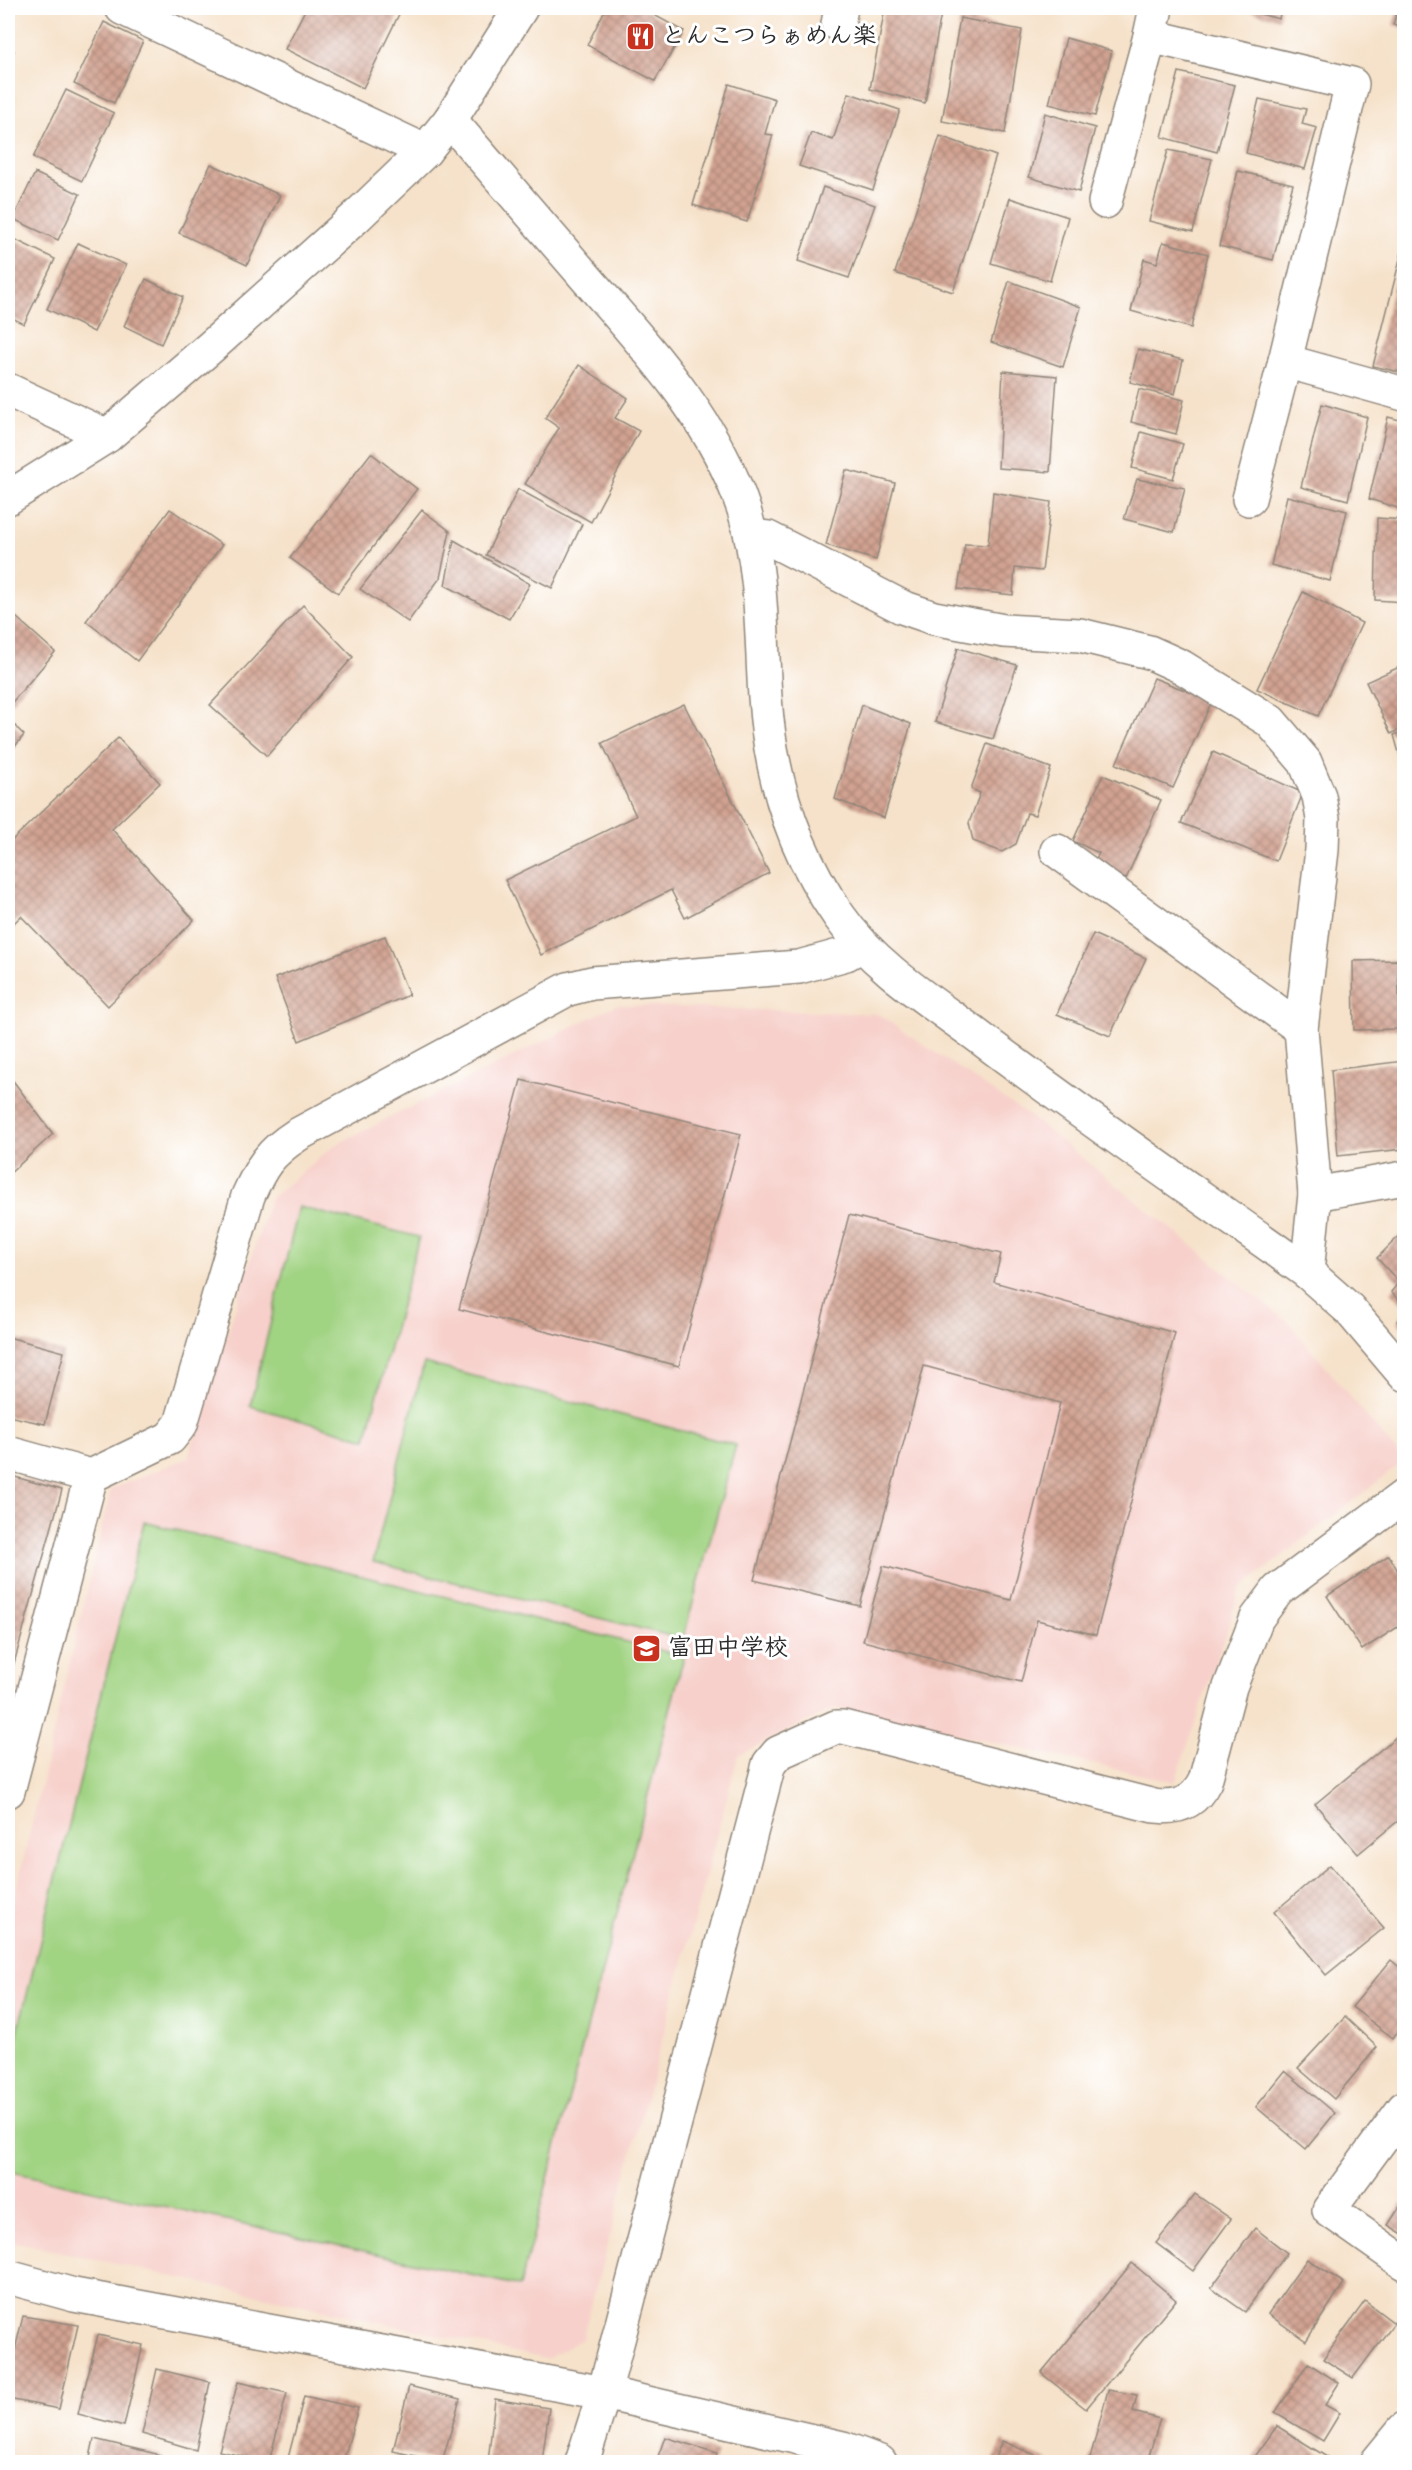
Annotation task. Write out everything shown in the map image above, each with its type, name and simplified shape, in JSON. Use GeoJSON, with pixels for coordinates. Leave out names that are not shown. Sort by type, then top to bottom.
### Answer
{"type":"FeatureCollection","features":[{"type":"Feature","properties":{"kind":"street"},"geometry":{"type":"LineString","coordinates":[[122,8],[425,151]]}},
{"type":"Feature","properties":{"kind":"street"},"geometry":{"type":"LineString","coordinates":[[8,498],[107,436],[212,346],[425,151],[450,120],[521,8]]}},
{"type":"Feature","properties":{"kind":"street"},"geometry":{"type":"LineString","coordinates":[[1105,202],[1153,22],[1352,84],[1249,499]]}},
{"type":"Feature","properties":{"kind":"street"},"geometry":{"type":"LineString","coordinates":[[450,120],[656,358],[708,434],[729,470],[758,566],[765,700],[777,786],[809,867],[839,916],[862,945],[904,981],[1014,1064],[1307,1272],[1349,1309],[1404,1374]]}},
{"type":"Feature","properties":{"kind":"street"},"geometry":{"type":"LineString","coordinates":[[1285,361],[1404,394]]}},
{"type":"Feature","properties":{"kind":"street"},"geometry":{"type":"LineString","coordinates":[[8,390],[107,436]]}},
{"type":"Feature","properties":{"kind":"street"},"geometry":{"type":"LineString","coordinates":[[751,537],[768,538],[902,607],[934,618],[1004,631],[1080,635],[1149,652],[1182,667],[1270,721],[1305,762],[1319,796],[1323,819],[1322,850],[1301,1029],[1315,1194],[1307,1272]]}},
{"type":"Feature","properties":{"kind":"street"},"geometry":{"type":"LineString","coordinates":[[1057,851],[1301,1029]]}},
{"type":"Feature","properties":{"kind":"street"},"geometry":{"type":"LineString","coordinates":[[8,1453],[91,1476],[171,1438],[181,1424],[240,1218],[262,1165],[276,1148],[568,989],[592,983],[799,967],[846,954],[862,945]]}},
{"type":"Feature","properties":{"kind":"street"},"geometry":{"type":"LineString","coordinates":[[1315,1194],[1404,1178]]}},
{"type":"Feature","properties":{"kind":"street"},"geometry":{"type":"LineString","coordinates":[[8,1791],[91,1476]]}},
{"type":"Feature","properties":{"kind":"street"},"geometry":{"type":"LineString","coordinates":[[582,2463],[604,2393],[769,1764],[778,1753],[836,1727],[843,1727],[1154,1806],[1172,1808],[1184,1804],[1198,1795],[1205,1780],[1230,1687],[1257,1618],[1278,1590],[1404,1496]]}},
{"type":"Feature","properties":{"kind":"street"},"geometry":{"type":"LineString","coordinates":[[1404,2108],[1329,2210],[1404,2263]]}},
{"type":"Feature","properties":{"kind":"street"},"geometry":{"type":"LineString","coordinates":[[8,2277],[74,2295],[604,2393],[843,2448],[880,2463]]}},
{"type":"Feature","properties":{"kind":"street"},"geometry":{"type":"LineString","coordinates":[[1377,2463],[1404,2429]]}},
{"type":"Feature","properties":{"kind":"shaded area","name":"富田中学校"},"geometry":{"type":"Polygon","coordinates":[[[616,1005],[878,1014],[1032,1118],[1288,1322],[1404,1461],[1241,1588],[1175,1782],[835,1708],[738,1755],[582,2339],[547,2359],[8,2240],[8,1925],[111,1489],[188,1458],[270,1199],[335,1145],[616,1005]]]}},
{"type":"Feature","properties":{"kind":"green space"},"geometry":{"type":"Polygon","coordinates":[[[299,1207],[419,1237],[366,1439],[250,1406],[299,1207]]]}},
{"type":"Feature","properties":{"kind":"green space"},"geometry":{"type":"Polygon","coordinates":[[[424,1363],[736,1445],[683,1639],[373,1562],[424,1363]]]}},
{"type":"Feature","properties":{"kind":"green space"},"geometry":{"type":"Polygon","coordinates":[[[144,1522],[684,1656],[520,2286],[8,2171],[8,2071],[144,1522]]]}},
{"type":"Feature","properties":{"kind":"building"},"geometry":{"type":"Polygon","coordinates":[[[306,8],[402,8],[363,88],[285,49],[306,8]]]}},
{"type":"Feature","properties":{"kind":"building"},"geometry":{"type":"Polygon","coordinates":[[[606,8],[641,8],[684,31],[655,81],[587,45],[606,8]]]}},
{"type":"Feature","properties":{"kind":"building"},"geometry":{"type":"Polygon","coordinates":[[[885,8],[942,8],[925,103],[870,89],[885,8]]]}},
{"type":"Feature","properties":{"kind":"building"},"geometry":{"type":"Polygon","coordinates":[[[1237,8],[1281,8],[1279,19],[1237,8]]]}},
{"type":"Feature","properties":{"kind":"building"},"geometry":{"type":"Polygon","coordinates":[[[1398,8],[1404,8],[1404,28],[1393,25],[1398,8]]]}},
{"type":"Feature","properties":{"kind":"building"},"geometry":{"type":"Polygon","coordinates":[[[960,18],[1022,30],[1005,133],[942,121],[960,18]]]}},
{"type":"Feature","properties":{"kind":"building"},"geometry":{"type":"Polygon","coordinates":[[[104,22],[143,41],[114,103],[74,84],[104,22]]]}},
{"type":"Feature","properties":{"kind":"building"},"geometry":{"type":"Polygon","coordinates":[[[1066,38],[1112,51],[1095,116],[1049,104],[1066,38]]]}},
{"type":"Feature","properties":{"kind":"building"},"geometry":{"type":"Polygon","coordinates":[[[8,49],[14,51],[8,65],[8,49]]]}},
{"type":"Feature","properties":{"kind":"building"},"geometry":{"type":"Polygon","coordinates":[[[1179,72],[1235,85],[1217,152],[1162,137],[1179,72]]]}},
{"type":"Feature","properties":{"kind":"building"},"geometry":{"type":"Polygon","coordinates":[[[729,84],[775,99],[765,134],[773,135],[747,222],[693,205],[729,84]]]}},
{"type":"Feature","properties":{"kind":"building"},"geometry":{"type":"Polygon","coordinates":[[[66,90],[114,113],[82,181],[33,158],[66,90]]]}},
{"type":"Feature","properties":{"kind":"building"},"geometry":{"type":"Polygon","coordinates":[[[849,93],[900,110],[873,190],[799,166],[811,133],[833,140],[849,93]]]}},
{"type":"Feature","properties":{"kind":"building"},"geometry":{"type":"Polygon","coordinates":[[[1259,99],[1306,109],[1302,124],[1317,128],[1305,169],[1246,153],[1259,99]]]}},
{"type":"Feature","properties":{"kind":"building"},"geometry":{"type":"Polygon","coordinates":[[[1045,113],[1095,128],[1079,192],[1029,177],[1045,113]]]}},
{"type":"Feature","properties":{"kind":"building"},"geometry":{"type":"Polygon","coordinates":[[[940,136],[996,156],[953,292],[895,273],[940,136]]]}},
{"type":"Feature","properties":{"kind":"building"},"geometry":{"type":"Polygon","coordinates":[[[1168,150],[1212,159],[1193,232],[1149,221],[1168,150]]]}},
{"type":"Feature","properties":{"kind":"building"},"geometry":{"type":"Polygon","coordinates":[[[211,164],[280,195],[247,265],[179,233],[211,164]]]}},
{"type":"Feature","properties":{"kind":"building"},"geometry":{"type":"Polygon","coordinates":[[[1238,171],[1293,184],[1273,260],[1219,246],[1238,171]]]}},
{"type":"Feature","properties":{"kind":"building"},"geometry":{"type":"Polygon","coordinates":[[[35,173],[80,194],[58,240],[13,219],[35,173]]]}},
{"type":"Feature","properties":{"kind":"building"},"geometry":{"type":"Polygon","coordinates":[[[823,187],[875,205],[849,278],[798,261],[823,187]]]}},
{"type":"Feature","properties":{"kind":"building"},"geometry":{"type":"Polygon","coordinates":[[[1010,198],[1068,217],[1050,281],[991,263],[1010,198]]]}},
{"type":"Feature","properties":{"kind":"building"},"geometry":{"type":"Polygon","coordinates":[[[8,236],[55,259],[24,324],[8,316],[8,236]]]}},
{"type":"Feature","properties":{"kind":"building"},"geometry":{"type":"Polygon","coordinates":[[[1163,242],[1208,254],[1191,328],[1131,311],[1144,259],[1157,263],[1163,242]]]}},
{"type":"Feature","properties":{"kind":"building"},"geometry":{"type":"Polygon","coordinates":[[[78,243],[126,265],[94,332],[47,309],[78,243]]]}},
{"type":"Feature","properties":{"kind":"building"},"geometry":{"type":"Polygon","coordinates":[[[1404,243],[1404,373],[1373,366],[1404,243]]]}},
{"type":"Feature","properties":{"kind":"building"},"geometry":{"type":"Polygon","coordinates":[[[146,279],[183,297],[161,344],[124,326],[146,279]]]}},
{"type":"Feature","properties":{"kind":"building"},"geometry":{"type":"Polygon","coordinates":[[[1009,281],[1081,307],[1063,367],[991,342],[1009,281]]]}},
{"type":"Feature","properties":{"kind":"building"},"geometry":{"type":"Polygon","coordinates":[[[1138,349],[1183,360],[1175,394],[1130,382],[1138,349]]]}},
{"type":"Feature","properties":{"kind":"building"},"geometry":{"type":"Polygon","coordinates":[[[579,365],[628,398],[615,418],[639,431],[591,522],[525,484],[559,428],[545,418],[579,365]]]}},
{"type":"Feature","properties":{"kind":"building"},"geometry":{"type":"Polygon","coordinates":[[[1003,371],[1057,376],[1050,472],[998,468],[1003,371]]]}},
{"type":"Feature","properties":{"kind":"building"},"geometry":{"type":"Polygon","coordinates":[[[1139,389],[1184,400],[1176,434],[1131,422],[1139,389]]]}},
{"type":"Feature","properties":{"kind":"building"},"geometry":{"type":"Polygon","coordinates":[[[1322,404],[1367,417],[1348,500],[1301,487],[1322,404]]]}},
{"type":"Feature","properties":{"kind":"building"},"geometry":{"type":"Polygon","coordinates":[[[1388,417],[1404,421],[1404,510],[1369,499],[1388,417]]]}},
{"type":"Feature","properties":{"kind":"building"},"geometry":{"type":"Polygon","coordinates":[[[1141,432],[1183,444],[1173,479],[1132,468],[1141,432]]]}},
{"type":"Feature","properties":{"kind":"building"},"geometry":{"type":"Polygon","coordinates":[[[371,453],[417,489],[338,593],[290,558],[371,453]]]}},
{"type":"Feature","properties":{"kind":"building"},"geometry":{"type":"Polygon","coordinates":[[[846,470],[895,483],[876,560],[826,545],[846,470]]]}},
{"type":"Feature","properties":{"kind":"building"},"geometry":{"type":"Polygon","coordinates":[[[1137,479],[1185,488],[1174,532],[1124,519],[1137,479]]]}},
{"type":"Feature","properties":{"kind":"building"},"geometry":{"type":"Polygon","coordinates":[[[518,489],[582,524],[552,588],[486,555],[518,489]]]}},
{"type":"Feature","properties":{"kind":"building"},"geometry":{"type":"Polygon","coordinates":[[[993,492],[1051,502],[1042,571],[1015,568],[1013,595],[958,589],[965,544],[988,545],[993,492]]]}},
{"type":"Feature","properties":{"kind":"building"},"geometry":{"type":"Polygon","coordinates":[[[1287,496],[1347,511],[1330,581],[1271,565],[1287,496]]]}},
{"type":"Feature","properties":{"kind":"building"},"geometry":{"type":"Polygon","coordinates":[[[170,509],[222,545],[137,661],[86,621],[170,509]]]}},
{"type":"Feature","properties":{"kind":"building"},"geometry":{"type":"Polygon","coordinates":[[[422,510],[450,531],[440,578],[408,622],[360,589],[422,510]]]}},
{"type":"Feature","properties":{"kind":"building"},"geometry":{"type":"Polygon","coordinates":[[[1377,518],[1404,520],[1404,602],[1375,600],[1377,518]]]}},
{"type":"Feature","properties":{"kind":"building"},"geometry":{"type":"Polygon","coordinates":[[[454,540],[530,584],[509,619],[445,585],[454,540]]]}},
{"type":"Feature","properties":{"kind":"building"},"geometry":{"type":"Polygon","coordinates":[[[1303,592],[1362,623],[1318,716],[1257,689],[1303,592]]]}},
{"type":"Feature","properties":{"kind":"building"},"geometry":{"type":"Polygon","coordinates":[[[303,605],[353,657],[267,756],[210,705],[303,605]]]}},
{"type":"Feature","properties":{"kind":"building"},"geometry":{"type":"Polygon","coordinates":[[[16,617],[55,652],[8,707],[8,626],[16,617]]]}},
{"type":"Feature","properties":{"kind":"building"},"geometry":{"type":"Polygon","coordinates":[[[958,648],[1017,665],[993,739],[935,722],[958,648]]]}},
{"type":"Feature","properties":{"kind":"building"},"geometry":{"type":"Polygon","coordinates":[[[1404,665],[1404,727],[1391,734],[1366,682],[1404,665]]]}},
{"type":"Feature","properties":{"kind":"building"},"geometry":{"type":"Polygon","coordinates":[[[1154,678],[1212,701],[1173,788],[1116,764],[1154,678]]]}},
{"type":"Feature","properties":{"kind":"building"},"geometry":{"type":"Polygon","coordinates":[[[684,704],[769,873],[685,918],[671,890],[541,955],[505,880],[636,816],[602,743],[684,704]]]}},
{"type":"Feature","properties":{"kind":"building"},"geometry":{"type":"Polygon","coordinates":[[[862,705],[911,724],[884,818],[835,799],[862,705]]]}},
{"type":"Feature","properties":{"kind":"building"},"geometry":{"type":"Polygon","coordinates":[[[8,719],[24,735],[8,755],[8,719]]]}},
{"type":"Feature","properties":{"kind":"building"},"geometry":{"type":"Polygon","coordinates":[[[1404,731],[1404,771],[1394,735],[1404,731]]]}},
{"type":"Feature","properties":{"kind":"building"},"geometry":{"type":"Polygon","coordinates":[[[118,738],[160,783],[112,829],[194,920],[108,1006],[21,916],[8,929],[8,844],[118,738]]]}},
{"type":"Feature","properties":{"kind":"building"},"geometry":{"type":"Polygon","coordinates":[[[987,744],[1051,768],[1035,815],[1027,813],[1016,844],[1002,852],[973,841],[969,823],[980,793],[971,789],[987,744]]]}},
{"type":"Feature","properties":{"kind":"building"},"geometry":{"type":"Polygon","coordinates":[[[1213,752],[1303,793],[1276,861],[1181,823],[1213,752]]]}},
{"type":"Feature","properties":{"kind":"building"},"geometry":{"type":"Polygon","coordinates":[[[1103,775],[1161,800],[1126,879],[1093,865],[1099,853],[1073,841],[1103,775]]]}},
{"type":"Feature","properties":{"kind":"building"},"geometry":{"type":"Polygon","coordinates":[[[1093,934],[1146,958],[1110,1036],[1057,1014],[1093,934]]]}},
{"type":"Feature","properties":{"kind":"building"},"geometry":{"type":"Polygon","coordinates":[[[385,936],[409,995],[299,1041],[275,978],[385,936]]]}},
{"type":"Feature","properties":{"kind":"building"},"geometry":{"type":"Polygon","coordinates":[[[1398,960],[1400,1029],[1354,1030],[1353,961],[1398,960]]]}},
{"type":"Feature","properties":{"kind":"building"},"geometry":{"type":"Polygon","coordinates":[[[1404,1061],[1404,1149],[1338,1156],[1331,1070],[1404,1061]]]}},
{"type":"Feature","properties":{"kind":"building"},"geometry":{"type":"Polygon","coordinates":[[[8,1074],[53,1134],[8,1175],[8,1074]]]}},
{"type":"Feature","properties":{"kind":"building"},"geometry":{"type":"Polygon","coordinates":[[[521,1080],[741,1134],[679,1366],[459,1309],[521,1080]]]}},
{"type":"Feature","properties":{"kind":"building"},"geometry":{"type":"Polygon","coordinates":[[[849,1215],[1001,1254],[994,1282],[1175,1333],[1096,1635],[1037,1620],[1021,1682],[863,1641],[883,1566],[1011,1600],[1060,1403],[924,1366],[860,1606],[754,1580],[849,1215]]]}},
{"type":"Feature","properties":{"kind":"building"},"geometry":{"type":"Polygon","coordinates":[[[1399,1236],[1404,1242],[1404,1306],[1391,1292],[1399,1282],[1377,1258],[1399,1236]]]}},
{"type":"Feature","properties":{"kind":"building"},"geometry":{"type":"Polygon","coordinates":[[[1404,1312],[1404,1330],[1397,1321],[1404,1312]]]}},
{"type":"Feature","properties":{"kind":"building"},"geometry":{"type":"Polygon","coordinates":[[[8,1337],[64,1352],[45,1424],[8,1416],[8,1337]]]}},
{"type":"Feature","properties":{"kind":"building"},"geometry":{"type":"Polygon","coordinates":[[[8,1475],[62,1490],[8,1685],[8,1475]]]}},
{"type":"Feature","properties":{"kind":"building"},"geometry":{"type":"Polygon","coordinates":[[[1389,1555],[1398,1571],[1404,1568],[1404,1623],[1362,1650],[1327,1596],[1389,1555]]]}},
{"type":"Feature","properties":{"kind":"building"},"geometry":{"type":"Polygon","coordinates":[[[1396,1737],[1404,1747],[1404,1816],[1358,1854],[1315,1804],[1396,1737]]]}},
{"type":"Feature","properties":{"kind":"building"},"geometry":{"type":"Polygon","coordinates":[[[1330,1865],[1384,1928],[1326,1975],[1274,1912],[1330,1865]]]}},
{"type":"Feature","properties":{"kind":"building"},"geometry":{"type":"Polygon","coordinates":[[[1391,1960],[1404,1971],[1404,2023],[1393,2038],[1352,2007],[1391,1960]]]}},
{"type":"Feature","properties":{"kind":"building"},"geometry":{"type":"Polygon","coordinates":[[[1345,2017],[1377,2047],[1334,2099],[1298,2068],[1345,2017]]]}},
{"type":"Feature","properties":{"kind":"building"},"geometry":{"type":"Polygon","coordinates":[[[1285,2071],[1335,2113],[1306,2149],[1256,2107],[1285,2071]]]}},
{"type":"Feature","properties":{"kind":"building"},"geometry":{"type":"Polygon","coordinates":[[[1195,2194],[1231,2219],[1193,2271],[1156,2243],[1195,2194]]]}},
{"type":"Feature","properties":{"kind":"building"},"geometry":{"type":"Polygon","coordinates":[[[1404,2200],[1404,2235],[1388,2225],[1404,2200]]]}},
{"type":"Feature","properties":{"kind":"building"},"geometry":{"type":"Polygon","coordinates":[[[1255,2228],[1287,2253],[1245,2312],[1211,2288],[1255,2228]]]}},
{"type":"Feature","properties":{"kind":"building"},"geometry":{"type":"Polygon","coordinates":[[[1307,2259],[1344,2283],[1306,2341],[1268,2314],[1307,2259]]]}},
{"type":"Feature","properties":{"kind":"building"},"geometry":{"type":"Polygon","coordinates":[[[1132,2263],[1176,2300],[1086,2409],[1041,2373],[1132,2263]]]}},
{"type":"Feature","properties":{"kind":"building"},"geometry":{"type":"Polygon","coordinates":[[[1365,2301],[1394,2323],[1353,2378],[1323,2359],[1365,2301]]]}},
{"type":"Feature","properties":{"kind":"building"},"geometry":{"type":"Polygon","coordinates":[[[23,2316],[78,2325],[59,2409],[8,2399],[8,2379],[23,2316]]]}},
{"type":"Feature","properties":{"kind":"building"},"geometry":{"type":"Polygon","coordinates":[[[98,2335],[143,2345],[124,2426],[78,2414],[98,2335]]]}},
{"type":"Feature","properties":{"kind":"building"},"geometry":{"type":"Polygon","coordinates":[[[1308,2363],[1339,2383],[1325,2405],[1340,2413],[1323,2441],[1275,2413],[1308,2363]]]}},
{"type":"Feature","properties":{"kind":"building"},"geometry":{"type":"Polygon","coordinates":[[[157,2369],[210,2382],[196,2450],[142,2434],[157,2369]]]}},
{"type":"Feature","properties":{"kind":"building"},"geometry":{"type":"Polygon","coordinates":[[[238,2382],[287,2393],[269,2462],[219,2451],[238,2382]]]}},
{"type":"Feature","properties":{"kind":"building"},"geometry":{"type":"Polygon","coordinates":[[[409,2386],[460,2399],[442,2462],[393,2451],[409,2386]]]}},
{"type":"Feature","properties":{"kind":"building"},"geometry":{"type":"Polygon","coordinates":[[[1108,2390],[1137,2395],[1133,2412],[1160,2419],[1147,2462],[1089,2462],[1108,2390]]]}},
{"type":"Feature","properties":{"kind":"building"},"geometry":{"type":"Polygon","coordinates":[[[304,2396],[358,2408],[343,2462],[287,2462],[304,2396]]]}},
{"type":"Feature","properties":{"kind":"building"},"geometry":{"type":"Polygon","coordinates":[[[495,2399],[549,2408],[542,2462],[488,2462],[495,2399]]]}},
{"type":"Feature","properties":{"kind":"building"},"geometry":{"type":"Polygon","coordinates":[[[1277,2426],[1335,2462],[1251,2462],[1277,2426]]]}},
{"type":"Feature","properties":{"kind":"building"},"geometry":{"type":"Polygon","coordinates":[[[665,2437],[717,2453],[714,2462],[656,2462],[665,2437]]]}},
{"type":"Feature","properties":{"kind":"building"},"geometry":{"type":"Polygon","coordinates":[[[94,2439],[161,2455],[160,2462],[89,2462],[94,2439]]]}},
{"type":"Feature","properties":{"kind":"building"},"geometry":{"type":"Polygon","coordinates":[[[1002,2441],[1052,2462],[993,2462],[1002,2441]]]}},
{"type":"Feature","properties":{"kind":"building"},"geometry":{"type":"Polygon","coordinates":[[[393,2457],[411,2462],[391,2462],[393,2457]]]}},
{"type":"Feature","properties":{"kind":"place","name":"とんこつらぁめん楽"},"geometry":{"type":"Point","coordinates":[640,36]}},
{"type":"Feature","properties":{"kind":"place","name":"富田中学校"},"geometry":{"type":"Point","coordinates":[647,1648]}}]}
